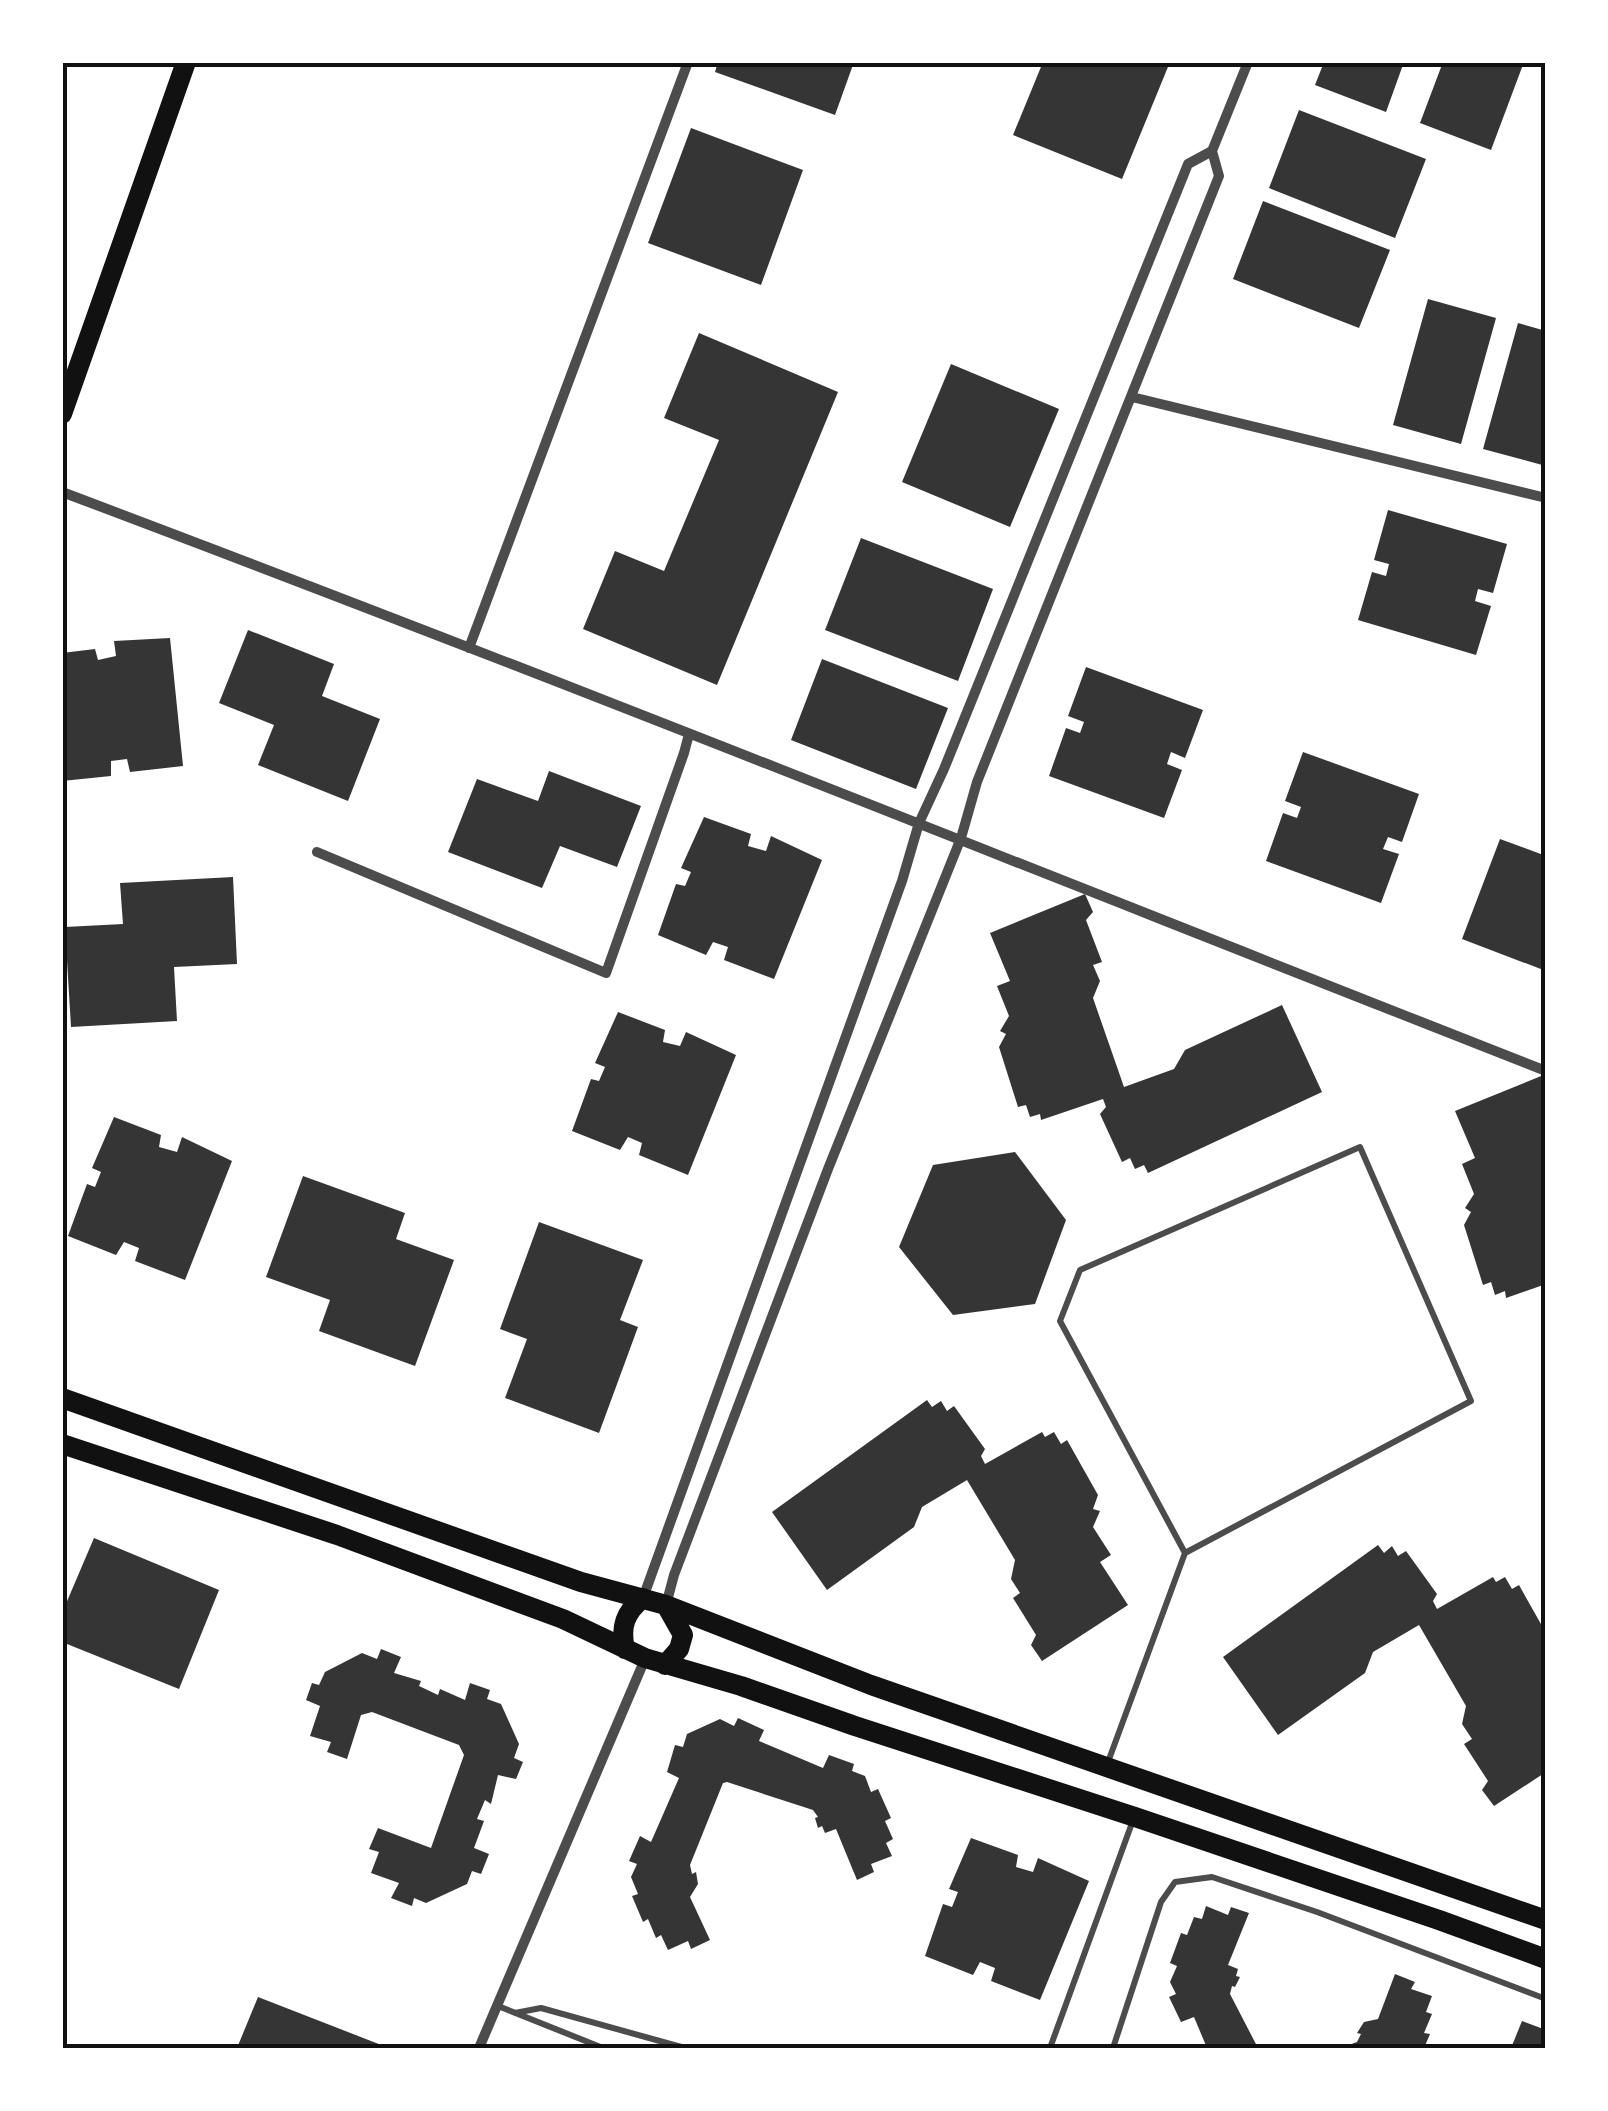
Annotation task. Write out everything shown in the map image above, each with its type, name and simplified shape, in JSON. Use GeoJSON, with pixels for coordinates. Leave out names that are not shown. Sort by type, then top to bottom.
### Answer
{"type":"FeatureCollection","features":[{"type":"Feature","properties":{"kind":"main road"},"geometry":{"type":"LineString","coordinates":[[63,411],[186,62]]}},
{"type":"Feature","properties":{"kind":"main road"},"geometry":{"type":"LineString","coordinates":[[62,1398],[581,1582],[666,1606],[871,1685],[1546,1920]]}},
{"type":"Feature","properties":{"kind":"main road"},"geometry":{"type":"LineString","coordinates":[[62,1444],[336,1535],[563,1619],[655,1661],[1134,1817],[1546,1959]]}},
{"type":"Feature","properties":{"kind":"main road"},"geometry":{"type":"LineString","coordinates":[[625,1649],[624,1618],[643,1598]]}},
{"type":"Feature","properties":{"kind":"main road"},"geometry":{"type":"LineString","coordinates":[[655,1661],[679,1649],[684,1636],[666,1606]]}},
{"type":"Feature","properties":{"kind":"street"},"geometry":{"type":"LineString","coordinates":[[469,648],[688,62]]}},
{"type":"Feature","properties":{"kind":"street"},"geometry":{"type":"LineString","coordinates":[[666,1606],[828,1169],[1218,176],[1212,151],[1248,62]]}},
{"type":"Feature","properties":{"kind":"street"},"geometry":{"type":"LineString","coordinates":[[643,1598],[920,823],[1188,164],[1212,151]]}},
{"type":"Feature","properties":{"kind":"street"},"geometry":{"type":"LineString","coordinates":[[1132,397],[1546,498]]}},
{"type":"Feature","properties":{"kind":"street"},"geometry":{"type":"LineString","coordinates":[[62,492],[960,838],[1546,1071]]}},
{"type":"Feature","properties":{"kind":"street"},"geometry":{"type":"LineString","coordinates":[[317,852],[606,972],[689,734]]}},
{"type":"Feature","properties":{"kind":"street"},"geometry":{"type":"LineString","coordinates":[[478,2048],[655,1661]]}},
{"type":"Feature","properties":{"kind":"lane"},"geometry":{"type":"LineString","coordinates":[[1106,1767],[1185,1553],[1471,1401],[1360,1147],[1080,1270],[1060,1321],[1185,1553]]}},
{"type":"Feature","properties":{"kind":"lane"},"geometry":{"type":"LineString","coordinates":[[1050,2048],[1134,1817]]}},
{"type":"Feature","properties":{"kind":"lane"},"geometry":{"type":"LineString","coordinates":[[1113,2048],[1161,1902],[1175,1882],[1212,1877],[1317,1912],[1546,1999]]}},
{"type":"Feature","properties":{"kind":"lane"},"geometry":{"type":"LineString","coordinates":[[497,2006],[604,2048]]}},
{"type":"Feature","properties":{"kind":"lane"},"geometry":{"type":"LineString","coordinates":[[515,2013],[541,2008],[685,2048]]}},
{"type":"Feature","properties":{"kind":"building"},"geometry":{"type":"Polygon","coordinates":[[[718,62],[854,62],[835,115],[715,72],[718,62]]]}},
{"type":"Feature","properties":{"kind":"building"},"geometry":{"type":"Polygon","coordinates":[[[1043,62],[1170,62],[1122,179],[1013,135],[1043,62]]]}},
{"type":"Feature","properties":{"kind":"building"},"geometry":{"type":"Polygon","coordinates":[[[1324,62],[1404,62],[1386,112],[1315,85],[1324,62]]]}},
{"type":"Feature","properties":{"kind":"building"},"geometry":{"type":"Polygon","coordinates":[[[1443,62],[1524,62],[1491,150],[1420,123],[1443,62]]]}},
{"type":"Feature","properties":{"kind":"building"},"geometry":{"type":"Polygon","coordinates":[[[1299,110],[1426,159],[1395,238],[1269,188],[1299,110]]]}},
{"type":"Feature","properties":{"kind":"building"},"geometry":{"type":"Polygon","coordinates":[[[691,128],[803,170],[761,285],[648,243],[691,128]]]}},
{"type":"Feature","properties":{"kind":"building"},"geometry":{"type":"Polygon","coordinates":[[[1263,201],[1390,250],[1359,328],[1233,279],[1263,201]]]}},
{"type":"Feature","properties":{"kind":"building"},"geometry":{"type":"Polygon","coordinates":[[[1428,299],[1496,318],[1461,444],[1393,425],[1428,299]]]}},
{"type":"Feature","properties":{"kind":"building"},"geometry":{"type":"Polygon","coordinates":[[[1518,323],[1546,331],[1546,466],[1483,449],[1518,323]]]}},
{"type":"Feature","properties":{"kind":"building"},"geometry":{"type":"Polygon","coordinates":[[[699,333],[838,392],[717,685],[583,629],[615,551],[664,571],[719,440],[664,418],[699,333]]]}},
{"type":"Feature","properties":{"kind":"building"},"geometry":{"type":"Polygon","coordinates":[[[951,364],[1059,409],[1010,527],[902,482],[951,364]]]}},
{"type":"Feature","properties":{"kind":"building"},"geometry":{"type":"Polygon","coordinates":[[[1388,510],[1507,544],[1493,593],[1478,589],[1475,601],[1491,606],[1476,655],[1358,620],[1372,572],[1386,576],[1389,564],[1374,560],[1388,510]]]}},
{"type":"Feature","properties":{"kind":"building"},"geometry":{"type":"Polygon","coordinates":[[[861,538],[993,589],[958,681],[825,630],[861,538]]]}},
{"type":"Feature","properties":{"kind":"building"},"geometry":{"type":"Polygon","coordinates":[[[248,630],[334,664],[322,696],[380,719],[348,801],[258,765],[274,725],[219,703],[248,630]]]}},
{"type":"Feature","properties":{"kind":"building"},"geometry":{"type":"Polygon","coordinates":[[[170,638],[183,766],[130,772],[127,759],[111,761],[111,776],[62,781],[62,653],[95,649],[98,660],[116,656],[114,641],[170,638]]]}},
{"type":"Feature","properties":{"kind":"building"},"geometry":{"type":"Polygon","coordinates":[[[822,659],[948,708],[916,789],[791,740],[822,659]]]}},
{"type":"Feature","properties":{"kind":"building"},"geometry":{"type":"Polygon","coordinates":[[[1086,667],[1203,710],[1185,758],[1171,752],[1167,764],[1182,770],[1164,818],[1049,776],[1066,728],[1080,733],[1084,722],[1068,716],[1086,667]]]}},
{"type":"Feature","properties":{"kind":"building"},"geometry":{"type":"Polygon","coordinates":[[[1303,752],[1419,794],[1402,842],[1388,837],[1383,849],[1399,854],[1381,903],[1266,861],[1283,813],[1297,818],[1301,807],[1285,801],[1303,752]]]}},
{"type":"Feature","properties":{"kind":"building"},"geometry":{"type":"Polygon","coordinates":[[[549,771],[641,806],[617,867],[560,846],[542,888],[448,852],[477,779],[538,801],[549,771]]]}},
{"type":"Feature","properties":{"kind":"building"},"geometry":{"type":"Polygon","coordinates":[[[704,817],[751,834],[748,846],[766,851],[771,836],[822,860],[774,979],[724,960],[728,947],[713,942],[706,955],[658,935],[676,884],[685,886],[691,872],[681,868],[704,817]]]}},
{"type":"Feature","properties":{"kind":"building"},"geometry":{"type":"Polygon","coordinates":[[[1500,839],[1546,856],[1546,971],[1462,939],[1500,839]]]}},
{"type":"Feature","properties":{"kind":"building"},"geometry":{"type":"Polygon","coordinates":[[[233,877],[237,964],[174,967],[177,1021],[71,1027],[65,927],[123,924],[120,883],[233,877]]]}},
{"type":"Feature","properties":{"kind":"building"},"geometry":{"type":"Polygon","coordinates":[[[1085,894],[1093,912],[1086,920],[1102,962],[1093,965],[1100,981],[1093,998],[1124,1087],[1174,1069],[1185,1050],[1282,1005],[1322,1092],[1148,1173],[1144,1165],[1135,1169],[1130,1158],[1122,1162],[1100,1114],[1106,1107],[1103,1099],[1041,1120],[1040,1114],[1030,1117],[1026,1105],[1018,1107],[999,1047],[1006,1034],[1000,1031],[1009,1016],[997,986],[1010,981],[990,933],[1085,894]]]}},
{"type":"Feature","properties":{"kind":"building"},"geometry":{"type":"Polygon","coordinates":[[[618,1012],[665,1030],[663,1042],[680,1046],[686,1032],[736,1055],[688,1175],[639,1155],[642,1143],[628,1137],[620,1150],[572,1131],[591,1079],[599,1081],[605,1067],[595,1063],[618,1012]]]}},
{"type":"Feature","properties":{"kind":"building"},"geometry":{"type":"Polygon","coordinates":[[[1546,1074],[1546,1284],[1506,1298],[1505,1291],[1495,1295],[1491,1282],[1483,1285],[1464,1225],[1471,1212],[1465,1208],[1474,1194],[1462,1164],[1475,1158],[1455,1111],[1546,1074]]]}},
{"type":"Feature","properties":{"kind":"building"},"geometry":{"type":"Polygon","coordinates":[[[114,1117],[161,1135],[159,1147],[177,1152],[182,1137],[232,1161],[185,1280],[135,1261],[139,1248],[124,1242],[116,1255],[68,1236],[87,1184],[95,1187],[101,1172],[92,1168],[114,1117]]]}},
{"type":"Feature","properties":{"kind":"building"},"geometry":{"type":"Polygon","coordinates":[[[1015,1152],[1066,1220],[1035,1304],[953,1315],[899,1247],[933,1165],[1015,1152]]]}},
{"type":"Feature","properties":{"kind":"building"},"geometry":{"type":"Polygon","coordinates":[[[303,1176],[405,1213],[396,1239],[454,1260],[415,1366],[319,1331],[330,1300],[266,1277],[303,1176]]]}},
{"type":"Feature","properties":{"kind":"building"},"geometry":{"type":"Polygon","coordinates":[[[539,1222],[643,1260],[620,1320],[638,1327],[599,1433],[505,1398],[527,1339],[500,1329],[539,1222]]]}},
{"type":"Feature","properties":{"kind":"building"},"geometry":{"type":"Polygon","coordinates":[[[927,1400],[932,1407],[941,1401],[947,1411],[954,1406],[985,1449],[981,1456],[985,1464],[1042,1432],[1045,1437],[1054,1432],[1061,1444],[1067,1440],[1098,1495],[1093,1509],[1100,1511],[1093,1527],[1111,1555],[1100,1562],[1128,1605],[1042,1661],[1031,1645],[1036,1635],[1013,1598],[1020,1593],[1011,1579],[1015,1560],[967,1480],[922,1507],[914,1527],[827,1590],[772,1512],[927,1400]]]}},
{"type":"Feature","properties":{"kind":"building"},"geometry":{"type":"Polygon","coordinates":[[[94,1538],[219,1590],[179,1689],[62,1642],[62,1613],[94,1538]]]}},
{"type":"Feature","properties":{"kind":"building"},"geometry":{"type":"Polygon","coordinates":[[[1378,1545],[1384,1553],[1392,1546],[1398,1556],[1406,1551],[1437,1594],[1433,1601],[1437,1609],[1493,1577],[1496,1582],[1505,1577],[1512,1589],[1519,1585],[1546,1633],[1546,1772],[1494,1806],[1482,1790],[1488,1781],[1464,1744],[1472,1739],[1462,1724],[1466,1706],[1419,1625],[1373,1652],[1365,1673],[1278,1735],[1223,1657],[1378,1545]]]}},
{"type":"Feature","properties":{"kind":"building"},"geometry":{"type":"Polygon","coordinates":[[[381,1649],[401,1657],[394,1673],[421,1681],[419,1686],[438,1695],[440,1689],[465,1700],[470,1683],[490,1690],[487,1699],[501,1704],[519,1744],[514,1758],[523,1762],[516,1779],[498,1775],[491,1804],[485,1800],[477,1819],[484,1821],[474,1848],[489,1854],[481,1874],[472,1871],[467,1884],[426,1903],[414,1898],[412,1906],[391,1898],[399,1883],[371,1873],[379,1852],[369,1849],[378,1828],[431,1848],[464,1755],[459,1745],[372,1712],[361,1715],[347,1759],[327,1752],[331,1742],[310,1736],[320,1706],[306,1700],[312,1683],[319,1685],[325,1672],[362,1653],[377,1659],[381,1649]]]}},
{"type":"Feature","properties":{"kind":"building"},"geometry":{"type":"Polygon","coordinates":[[[738,1718],[764,1730],[759,1741],[823,1768],[829,1755],[854,1764],[852,1771],[865,1776],[871,1792],[878,1789],[891,1818],[885,1821],[893,1839],[886,1843],[892,1856],[871,1864],[874,1872],[857,1880],[836,1829],[825,1833],[822,1826],[818,1828],[813,1810],[723,1783],[690,1865],[698,1884],[690,1897],[710,1940],[691,1949],[688,1941],[668,1950],[661,1935],[656,1938],[648,1919],[643,1922],[632,1896],[638,1894],[631,1877],[637,1864],[629,1861],[640,1836],[651,1842],[679,1778],[667,1772],[675,1745],[683,1747],[687,1734],[720,1719],[734,1726],[738,1718]]]}},
{"type":"Feature","properties":{"kind":"building"},"geometry":{"type":"Polygon","coordinates":[[[971,1838],[1018,1855],[1016,1867],[1033,1872],[1038,1858],[1089,1881],[1040,2000],[991,1981],[995,1968],[980,1962],[973,1975],[925,1956],[943,1904],[952,1907],[958,1892],[949,1889],[971,1838]]]}},
{"type":"Feature","properties":{"kind":"building"},"geometry":{"type":"Polygon","coordinates":[[[1206,1906],[1228,1915],[1231,1907],[1249,1913],[1228,1965],[1238,1969],[1236,1976],[1240,1977],[1230,1994],[1258,2048],[1207,2048],[1194,2017],[1181,2022],[1169,1997],[1176,1994],[1170,1982],[1177,1966],[1170,1963],[1181,1933],[1187,1935],[1194,1917],[1202,1919],[1206,1906]]]}},
{"type":"Feature","properties":{"kind":"building"},"geometry":{"type":"Polygon","coordinates":[[[1395,1974],[1415,1982],[1411,1989],[1432,1996],[1426,2012],[1432,2014],[1424,2033],[1430,2034],[1424,2048],[1341,2048],[1357,2042],[1364,2022],[1378,2019],[1395,1974]]]}},
{"type":"Feature","properties":{"kind":"building"},"geometry":{"type":"Polygon","coordinates":[[[258,1997],[389,2048],[237,2048],[258,1997]]]}},
{"type":"Feature","properties":{"kind":"building"},"geometry":{"type":"Polygon","coordinates":[[[1522,2021],[1546,2030],[1546,2048],[1511,2048],[1522,2021]]]}}]}
